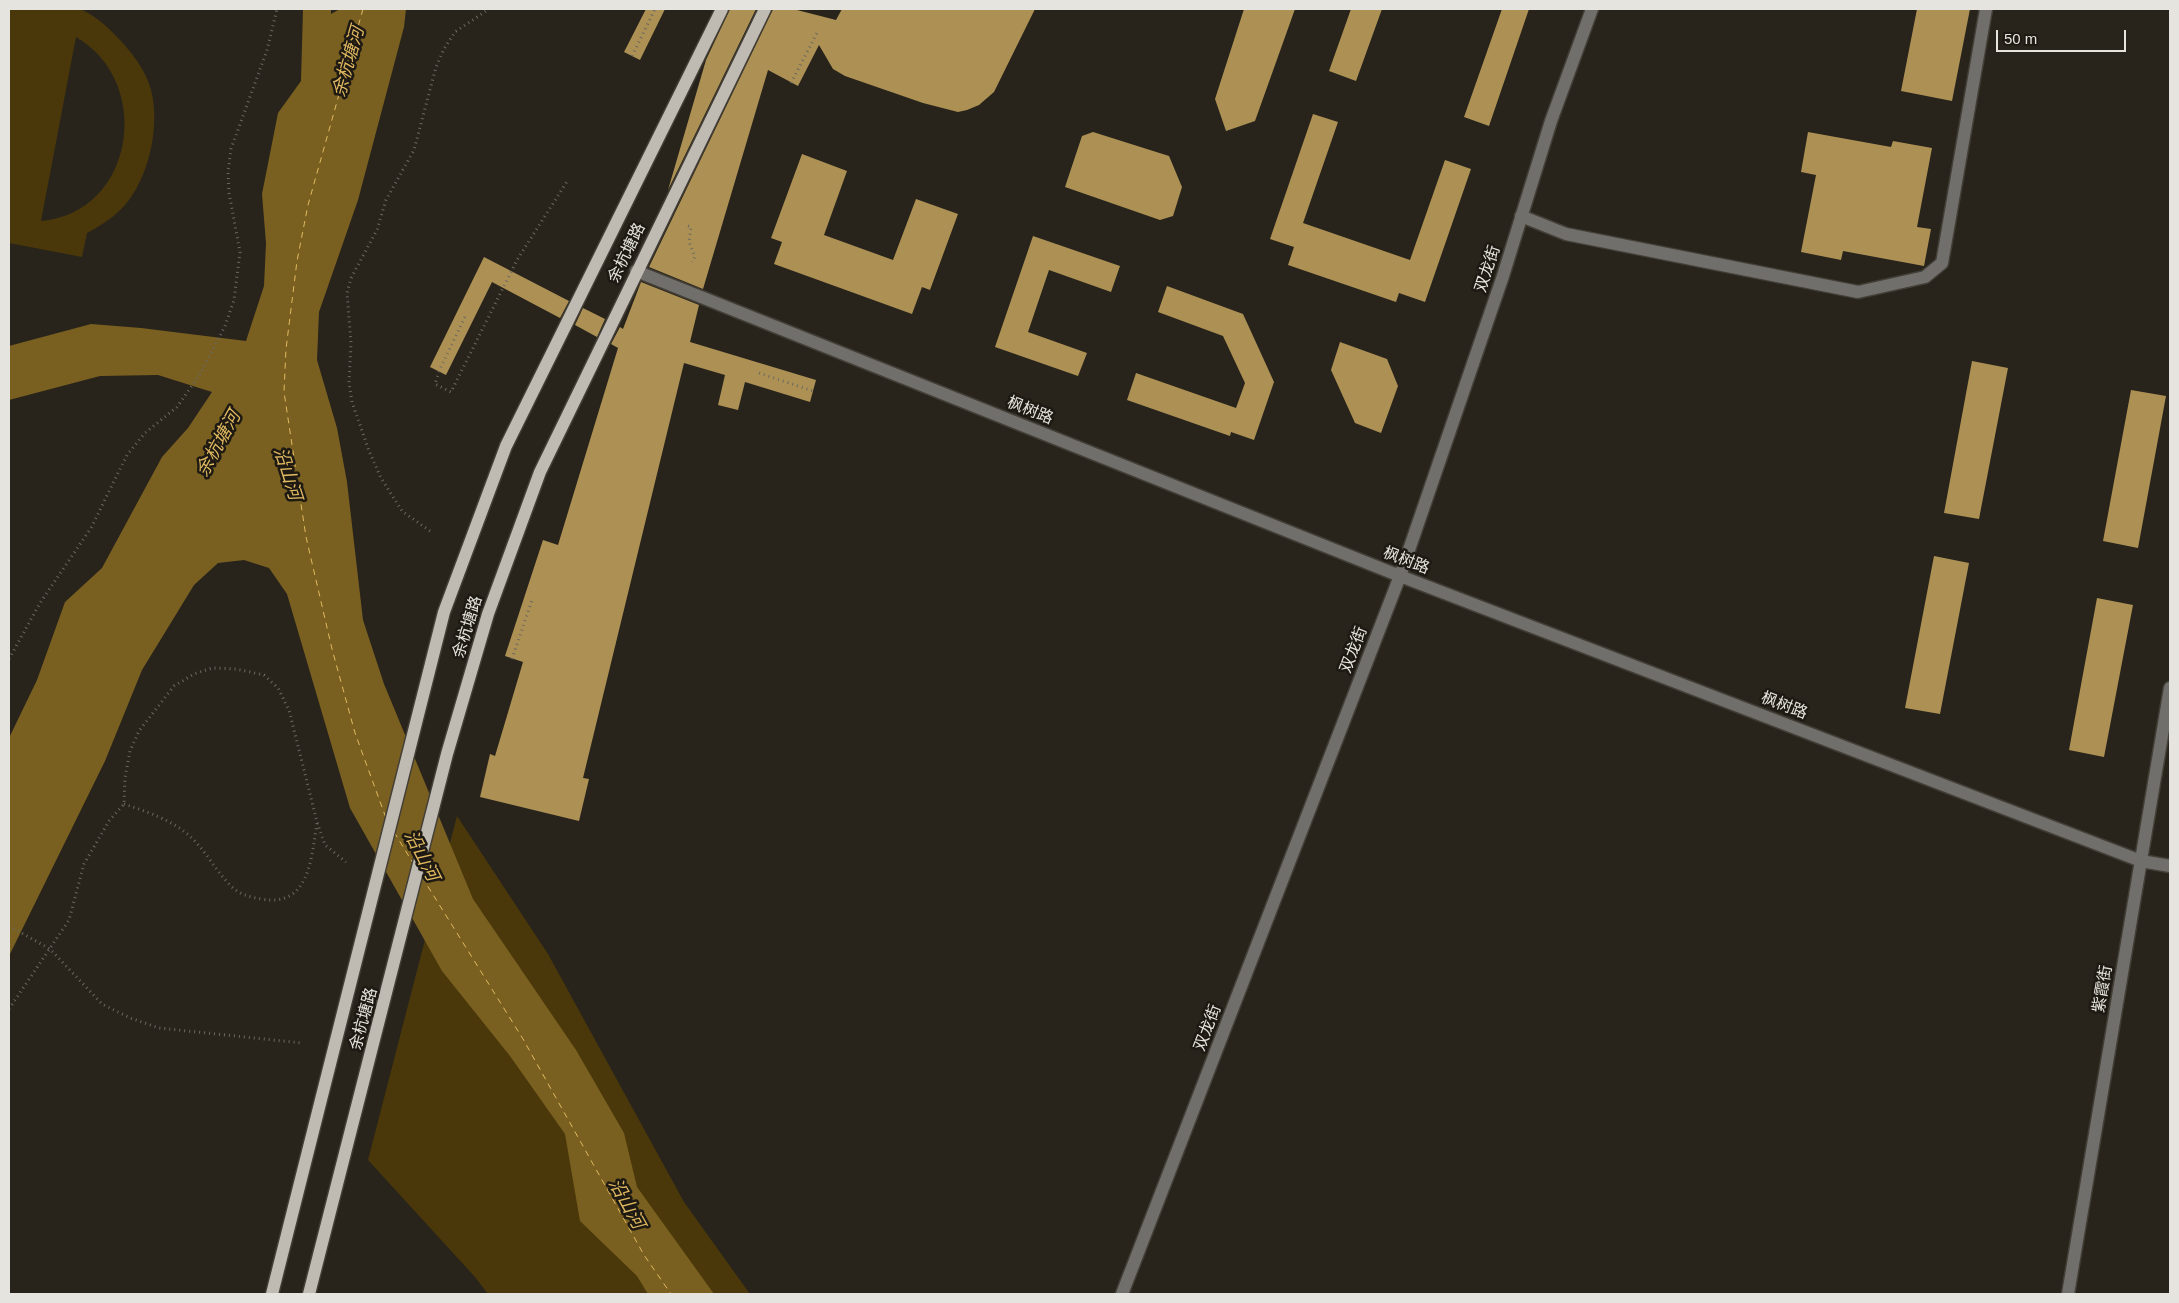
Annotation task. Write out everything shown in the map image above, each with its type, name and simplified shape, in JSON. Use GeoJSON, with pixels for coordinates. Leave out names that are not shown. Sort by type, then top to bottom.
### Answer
{"type":"FeatureCollection","features":[{"type":"Feature","properties":{"kind":"main road","name":"余杭塘路"},"geometry":{"type":"LineString","coordinates":[[272,1294],[444,612],[506,446],[722,9]]}},
{"type":"Feature","properties":{"kind":"main road","name":"余杭塘路"},"geometry":{"type":"LineString","coordinates":[[309,1294],[395,964],[447,754],[488,614],[540,472],[636,271],[765,9]]}},
{"type":"Feature","properties":{"kind":"street","name":"双龙街"},"geometry":{"type":"LineString","coordinates":[[1122,1294],[1400,576],[1522,216],[1551,121],[1592,9]]}},
{"type":"Feature","properties":{"kind":"street"},"geometry":{"type":"LineString","coordinates":[[1522,216],[1566,234],[1858,292],[1925,277],[1942,263],[1986,9]]}},
{"type":"Feature","properties":{"kind":"street","name":"枫树路"},"geometry":{"type":"LineString","coordinates":[[636,271],[1400,576],[2141,861],[2170,866]]}},
{"type":"Feature","properties":{"kind":"street","name":"紫霞街"},"geometry":{"type":"LineString","coordinates":[[2068,1294],[2170,688]]}},
{"type":"Feature","properties":{"kind":"path"},"geometry":{"type":"LineString","coordinates":[[9,659],[40,603],[91,528],[127,455],[145,433],[177,408],[190,390],[224,326],[234,300],[240,252],[229,193],[228,172],[231,149],[267,50],[277,9]]}},
{"type":"Feature","properties":{"kind":"path"},"geometry":{"type":"LineString","coordinates":[[430,531],[402,511],[381,478],[369,451],[352,402],[350,383],[351,343],[347,293],[351,278],[377,230],[386,200],[414,150],[436,67],[444,49],[455,32],[489,9]]}},
{"type":"Feature","properties":{"kind":"path"},"geometry":{"type":"LineString","coordinates":[[632,56],[655,9]]}},
{"type":"Feature","properties":{"kind":"path"},"geometry":{"type":"LineString","coordinates":[[791,82],[817,33]]}},
{"type":"Feature","properties":{"kind":"path"},"geometry":{"type":"LineString","coordinates":[[465,317],[439,371],[435,384],[451,392],[517,260],[568,180]]}},
{"type":"Feature","properties":{"kind":"path"},"geometry":{"type":"LineString","coordinates":[[688,226],[691,227],[689,242],[695,257],[692,262]]}},
{"type":"Feature","properties":{"kind":"path"},"geometry":{"type":"LineString","coordinates":[[759,374],[813,391]]}},
{"type":"Feature","properties":{"kind":"path"},"geometry":{"type":"LineString","coordinates":[[512,658],[532,600]]}},
{"type":"Feature","properties":{"kind":"path"},"geometry":{"type":"LineString","coordinates":[[9,1009],[69,920],[84,864],[109,821],[124,804],[125,778],[130,751],[139,731],[174,686],[194,674],[212,668],[236,669],[264,675],[278,688],[289,710],[317,822],[325,845],[346,862]]}},
{"type":"Feature","properties":{"kind":"path"},"geometry":{"type":"LineString","coordinates":[[124,804],[146,811],[185,832],[198,844],[231,886],[246,896],[267,900],[285,898],[299,888],[310,870],[317,822]]}},
{"type":"Feature","properties":{"kind":"path"},"geometry":{"type":"LineString","coordinates":[[9,926],[50,949],[102,1004],[130,1018],[159,1028],[302,1043]]}},
{"type":"Feature","properties":{"kind":"shaded area"},"geometry":{"type":"Polygon","coordinates":[[[9,9],[80,9],[104,24],[122,42],[146,75],[154,103],[154,132],[148,162],[143,176],[125,205],[110,219],[87,233],[82,257],[9,243],[9,9]],[[76,37],[41,221],[73,213],[97,195],[114,171],[123,143],[124,113],[117,84],[101,57],[76,37]]]}},
{"type":"Feature","properties":{"kind":"shaded area"},"geometry":{"type":"Polygon","coordinates":[[[457,816],[548,954],[684,1202],[750,1294],[488,1294],[475,1277],[368,1160],[457,816]]]}},
{"type":"Feature","properties":{"kind":"water"},"geometry":{"type":"Polygon","coordinates":[[[303,9],[331,9],[331,14],[340,9],[406,9],[404,27],[358,200],[319,312],[317,360],[337,428],[347,482],[363,620],[384,684],[473,899],[576,1050],[624,1133],[637,1187],[714,1294],[648,1294],[637,1276],[580,1221],[565,1134],[510,1056],[442,971],[350,808],[287,594],[269,568],[244,560],[218,563],[194,585],[142,670],[105,761],[9,956],[9,738],[37,680],[65,602],[102,568],[162,457],[188,428],[212,392],[158,375],[100,376],[9,400],[9,346],[91,324],[246,341],[264,286],[266,243],[262,194],[278,113],[301,81],[303,9]]]}},
{"type":"Feature","properties":{"kind":"building"},"geometry":{"type":"Polygon","coordinates":[[[646,9],[665,9],[640,60],[624,52],[646,9]]]}},
{"type":"Feature","properties":{"kind":"building"},"geometry":{"type":"Polygon","coordinates":[[[730,9],[756,9],[668,190],[706,60],[730,9]]]}},
{"type":"Feature","properties":{"kind":"building"},"geometry":{"type":"Polygon","coordinates":[[[773,9],[793,9],[836,20],[842,9],[1035,9],[994,92],[979,105],[967,110],[958,112],[923,103],[845,76],[833,69],[819,45],[798,86],[768,70],[703,289],[649,267],[773,9]]]}},
{"type":"Feature","properties":{"kind":"building"},"geometry":{"type":"Polygon","coordinates":[[[1244,9],[1295,9],[1255,121],[1226,131],[1215,99],[1244,9]]]}},
{"type":"Feature","properties":{"kind":"building"},"geometry":{"type":"Polygon","coordinates":[[[1351,9],[1382,9],[1356,81],[1329,71],[1351,9]]]}},
{"type":"Feature","properties":{"kind":"building"},"geometry":{"type":"Polygon","coordinates":[[[1502,9],[1529,9],[1489,126],[1464,117],[1502,9]]]}},
{"type":"Feature","properties":{"kind":"building"},"geometry":{"type":"Polygon","coordinates":[[[1917,9],[1970,9],[1952,101],[1901,91],[1917,9]]]}},
{"type":"Feature","properties":{"kind":"building"},"geometry":{"type":"Polygon","coordinates":[[[1313,114],[1338,122],[1303,223],[1410,260],[1445,160],[1471,169],[1425,302],[1399,293],[1396,302],[1288,265],[1294,247],[1270,239],[1313,114]]]}},
{"type":"Feature","properties":{"kind":"building"},"geometry":{"type":"Polygon","coordinates":[[[1093,132],[1169,156],[1182,187],[1173,216],[1160,220],[1065,187],[1082,136],[1093,132]]]}},
{"type":"Feature","properties":{"kind":"building"},"geometry":{"type":"Polygon","coordinates":[[[1808,132],[1891,147],[1893,141],[1932,148],[1917,227],[1931,229],[1924,266],[1843,251],[1841,260],[1801,252],[1816,175],[1801,172],[1808,132]]]}},
{"type":"Feature","properties":{"kind":"building"},"geometry":{"type":"Polygon","coordinates":[[[802,154],[847,171],[824,235],[893,260],[916,199],[958,214],[930,290],[922,287],[912,314],[774,264],[782,242],[771,238],[802,154]]]}},
{"type":"Feature","properties":{"kind":"building"},"geometry":{"type":"Polygon","coordinates":[[[1033,236],[1120,266],[1111,292],[1049,270],[1028,332],[1087,353],[1078,376],[995,347],[1033,236]]]}},
{"type":"Feature","properties":{"kind":"building"},"geometry":{"type":"Polygon","coordinates":[[[484,257],[569,301],[560,318],[492,282],[446,375],[430,367],[484,257]]]}},
{"type":"Feature","properties":{"kind":"building"},"geometry":{"type":"Polygon","coordinates":[[[641,282],[699,305],[690,342],[816,380],[810,402],[745,382],[738,410],[718,405],[725,375],[684,363],[583,778],[589,779],[579,821],[480,797],[490,754],[495,756],[523,662],[505,656],[543,540],[558,545],[618,348],[611,344],[620,327],[623,329],[641,282]]]}},
{"type":"Feature","properties":{"kind":"building"},"geometry":{"type":"Polygon","coordinates":[[[1167,286],[1243,314],[1274,382],[1254,440],[1231,432],[1230,436],[1127,400],[1136,373],[1236,408],[1245,383],[1223,336],[1158,312],[1167,286]]]}},
{"type":"Feature","properties":{"kind":"building"},"geometry":{"type":"Polygon","coordinates":[[[583,308],[605,319],[597,337],[575,325],[583,308]]]}},
{"type":"Feature","properties":{"kind":"building"},"geometry":{"type":"Polygon","coordinates":[[[1340,342],[1387,359],[1398,386],[1381,433],[1355,423],[1331,370],[1340,342]]]}},
{"type":"Feature","properties":{"kind":"building"},"geometry":{"type":"Polygon","coordinates":[[[1972,361],[2008,368],[1979,519],[1944,513],[1972,361]]]}},
{"type":"Feature","properties":{"kind":"building"},"geometry":{"type":"Polygon","coordinates":[[[2131,390],[2166,396],[2138,548],[2103,541],[2131,390]]]}},
{"type":"Feature","properties":{"kind":"building"},"geometry":{"type":"Polygon","coordinates":[[[1934,556],[1969,563],[1940,714],[1905,708],[1934,556]]]}},
{"type":"Feature","properties":{"kind":"building"},"geometry":{"type":"Polygon","coordinates":[[[2097,598],[2133,605],[2104,757],[2069,750],[2097,598]]]}},
{"type":"Feature","properties":{"kind":"ferry route"},"geometry":{"type":"LineString","coordinates":[[363,9],[308,205],[297,261],[286,349],[284,392],[306,537],[332,649],[355,733],[386,818]]}},
{"type":"Feature","properties":{"kind":"ferry route"},"geometry":{"type":"LineString","coordinates":[[394,832],[413,863]]}},
{"type":"Feature","properties":{"kind":"ferry route"},"geometry":{"type":"LineString","coordinates":[[422,877],[523,1039],[644,1255],[671,1294]]}},
{"type":"Feature","properties":{"kind":"water label","name":"余杭塘河"},"geometry":{"type":"Point","coordinates":[349,62]}},
{"type":"Feature","properties":{"kind":"water label","name":"余杭塘河"},"geometry":{"type":"Point","coordinates":[219,444]}},
{"type":"Feature","properties":{"kind":"water label","name":"沿山河"},"geometry":{"type":"Point","coordinates":[287,474]}},
{"type":"Feature","properties":{"kind":"water label","name":"沿山河"},"geometry":{"type":"Point","coordinates":[421,856]}},
{"type":"Feature","properties":{"kind":"water label","name":"沿山河"},"geometry":{"type":"Point","coordinates":[626,1204]}}]}
